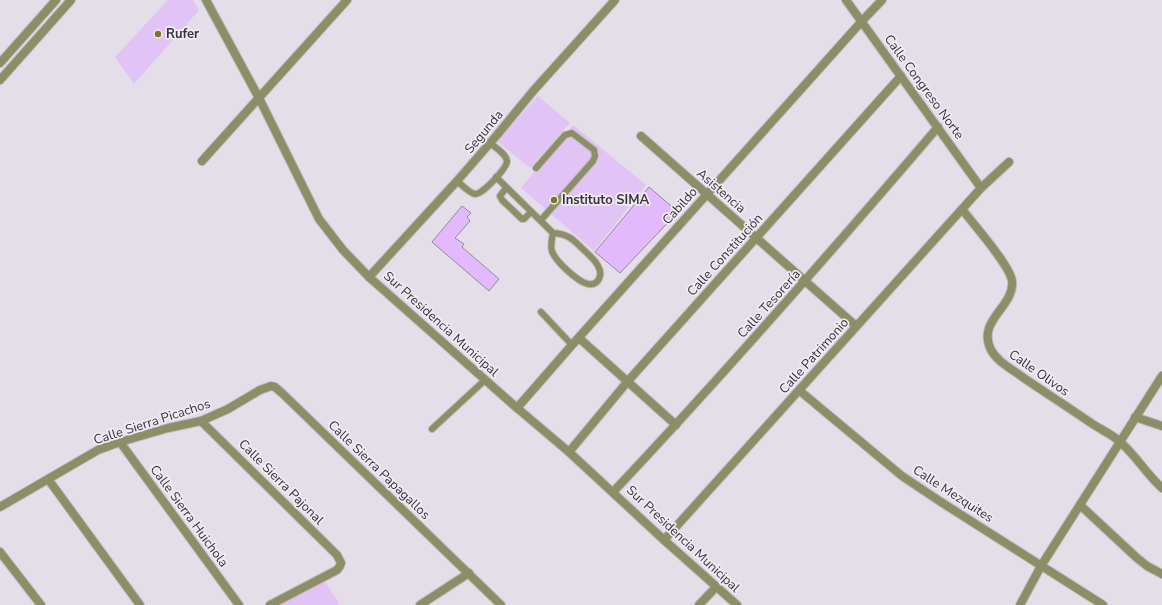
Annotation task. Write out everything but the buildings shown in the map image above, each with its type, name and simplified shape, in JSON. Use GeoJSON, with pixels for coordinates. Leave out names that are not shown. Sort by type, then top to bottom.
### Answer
{"type":"FeatureCollection","features":[{"type":"Feature","properties":{"kind":"street"},"geometry":{"type":"LineString","coordinates":[[0,63],[56,0]]}},
{"type":"Feature","properties":{"kind":"street"},"geometry":{"type":"LineString","coordinates":[[0,80],[71,0]]}},
{"type":"Feature","properties":{"kind":"street","name":"Sur Presidencia Municipal"},"geometry":{"type":"LineString","coordinates":[[206,0],[259,98],[319,219],[343,250],[369,276],[485,380],[569,452],[737,605]]}},
{"type":"Feature","properties":{"kind":"street"},"geometry":{"type":"LineString","coordinates":[[202,160],[347,0]]}},
{"type":"Feature","properties":{"kind":"street","name":"Segunda"},"geometry":{"type":"LineString","coordinates":[[369,276],[457,181],[534,90],[614,0]]}},
{"type":"Feature","properties":{"kind":"street","name":"Calle Congreso Norte"},"geometry":{"type":"LineString","coordinates":[[846,0],[981,188]]}},
{"type":"Feature","properties":{"kind":"street","name":"Cabildo"},"geometry":{"type":"LineString","coordinates":[[517,408],[882,0]]}},
{"type":"Feature","properties":{"kind":"street","name":"Calle Constitución"},"geometry":{"type":"LineString","coordinates":[[569,452],[628,381],[901,76]]}},
{"type":"Feature","properties":{"kind":"street","name":"Calle Tesorería"},"geometry":{"type":"LineString","coordinates":[[613,492],[676,425],[805,282],[938,127]]}},
{"type":"Feature","properties":{"kind":"street","name":"Asistencia"},"geometry":{"type":"LineString","coordinates":[[641,136],[856,326]]}},
{"type":"Feature","properties":{"kind":"street","name":"Calle Patrimonio"},"geometry":{"type":"LineString","coordinates":[[664,540],[800,391],[856,326],[981,188],[1009,162]]}},
{"type":"Feature","properties":{"kind":"street","name":"Calle Olivos"},"geometry":{"type":"LineString","coordinates":[[962,209],[1004,264],[1012,281],[1011,291],[989,328],[988,339],[994,354],[1029,381],[1119,441],[1162,488]]}},
{"type":"Feature","properties":{"kind":"street"},"geometry":{"type":"LineString","coordinates":[[579,338],[676,425]]}},
{"type":"Feature","properties":{"kind":"street"},"geometry":{"type":"LineString","coordinates":[[1020,605],[1041,566],[1119,441],[1162,376]]}},
{"type":"Feature","properties":{"kind":"street","name":"Calle Sierra Picachos"},"geometry":{"type":"LineString","coordinates":[[0,507],[98,450],[168,428],[201,421],[228,410],[260,390],[271,386]]}},
{"type":"Feature","properties":{"kind":"street","name":"Calle Sierra Papagallos"},"geometry":{"type":"LineString","coordinates":[[271,386],[275,387],[288,399],[501,605]]}},
{"type":"Feature","properties":{"kind":"street","name":"Calle Mezquites"},"geometry":{"type":"LineString","coordinates":[[800,391],[902,476],[1103,605]]}},
{"type":"Feature","properties":{"kind":"street"},"geometry":{"type":"LineString","coordinates":[[1135,416],[1162,426]]}},
{"type":"Feature","properties":{"kind":"street","name":"Calle Sierra Pajonal"},"geometry":{"type":"LineString","coordinates":[[201,421],[337,555],[341,563],[337,570],[270,605]]}},
{"type":"Feature","properties":{"kind":"street","name":"Calle Sierra Huichola"},"geometry":{"type":"LineString","coordinates":[[120,442],[239,605]]}},
{"type":"Feature","properties":{"kind":"street"},"geometry":{"type":"LineString","coordinates":[[48,479],[140,605]]}},
{"type":"Feature","properties":{"kind":"street"},"geometry":{"type":"LineString","coordinates":[[1080,505],[1137,558],[1147,566],[1162,574]]}},
{"type":"Feature","properties":{"kind":"street"},"geometry":{"type":"LineString","coordinates":[[0,552],[41,605]]}},
{"type":"Feature","properties":{"kind":"street"},"geometry":{"type":"LineString","coordinates":[[420,605],[469,573]]}},
{"type":"Feature","properties":{"kind":"street"},"geometry":{"type":"LineString","coordinates":[[698,605],[716,587]]}},
{"type":"Feature","properties":{"kind":"lane"},"geometry":{"type":"LineString","coordinates":[[536,168],[565,135],[572,133],[594,150],[595,156],[593,161],[541,220]]}},
{"type":"Feature","properties":{"kind":"lane"},"geometry":{"type":"LineString","coordinates":[[457,181],[476,194],[483,191],[496,177],[506,164],[507,160],[503,154],[490,143]]}},
{"type":"Feature","properties":{"kind":"lane"},"geometry":{"type":"LineString","coordinates":[[496,177],[553,233],[562,234],[569,237],[593,259],[599,266],[601,273],[596,282],[587,284],[581,281],[561,264],[552,252],[551,244],[553,233]]}},
{"type":"Feature","properties":{"kind":"lane"},"geometry":{"type":"LineString","coordinates":[[506,188],[500,196],[504,203],[522,219],[524,219],[531,212]]}},
{"type":"Feature","properties":{"kind":"lane"},"geometry":{"type":"LineString","coordinates":[[541,312],[572,345]]}},
{"type":"Feature","properties":{"kind":"lane"},"geometry":{"type":"LineString","coordinates":[[432,429],[485,380]]}},
{"type":"Feature","properties":{"kind":"shaded area","name":"Rufer"},"geometry":{"type":"Polygon","coordinates":[[[168,0],[193,0],[199,10],[134,84],[115,57],[168,0]]]}},
{"type":"Feature","properties":{"kind":"shaded area"},"geometry":{"type":"Polygon","coordinates":[[[538,96],[570,123],[530,168],[497,141],[538,96]]]}},
{"type":"Feature","properties":{"kind":"shaded area"},"geometry":{"type":"Polygon","coordinates":[[[573,125],[646,185],[594,251],[521,188],[573,125]]]}},
{"type":"Feature","properties":{"kind":"shaded area"},"geometry":{"type":"Polygon","coordinates":[[[324,580],[340,605],[280,605],[324,580]]]}},
{"type":"Feature","properties":{"kind":"place","name":"Rufer"},"geometry":{"type":"Point","coordinates":[158,34]}},
{"type":"Feature","properties":{"kind":"place","name":"Instituto SIMA"},"geometry":{"type":"Point","coordinates":[554,200]}}]}
